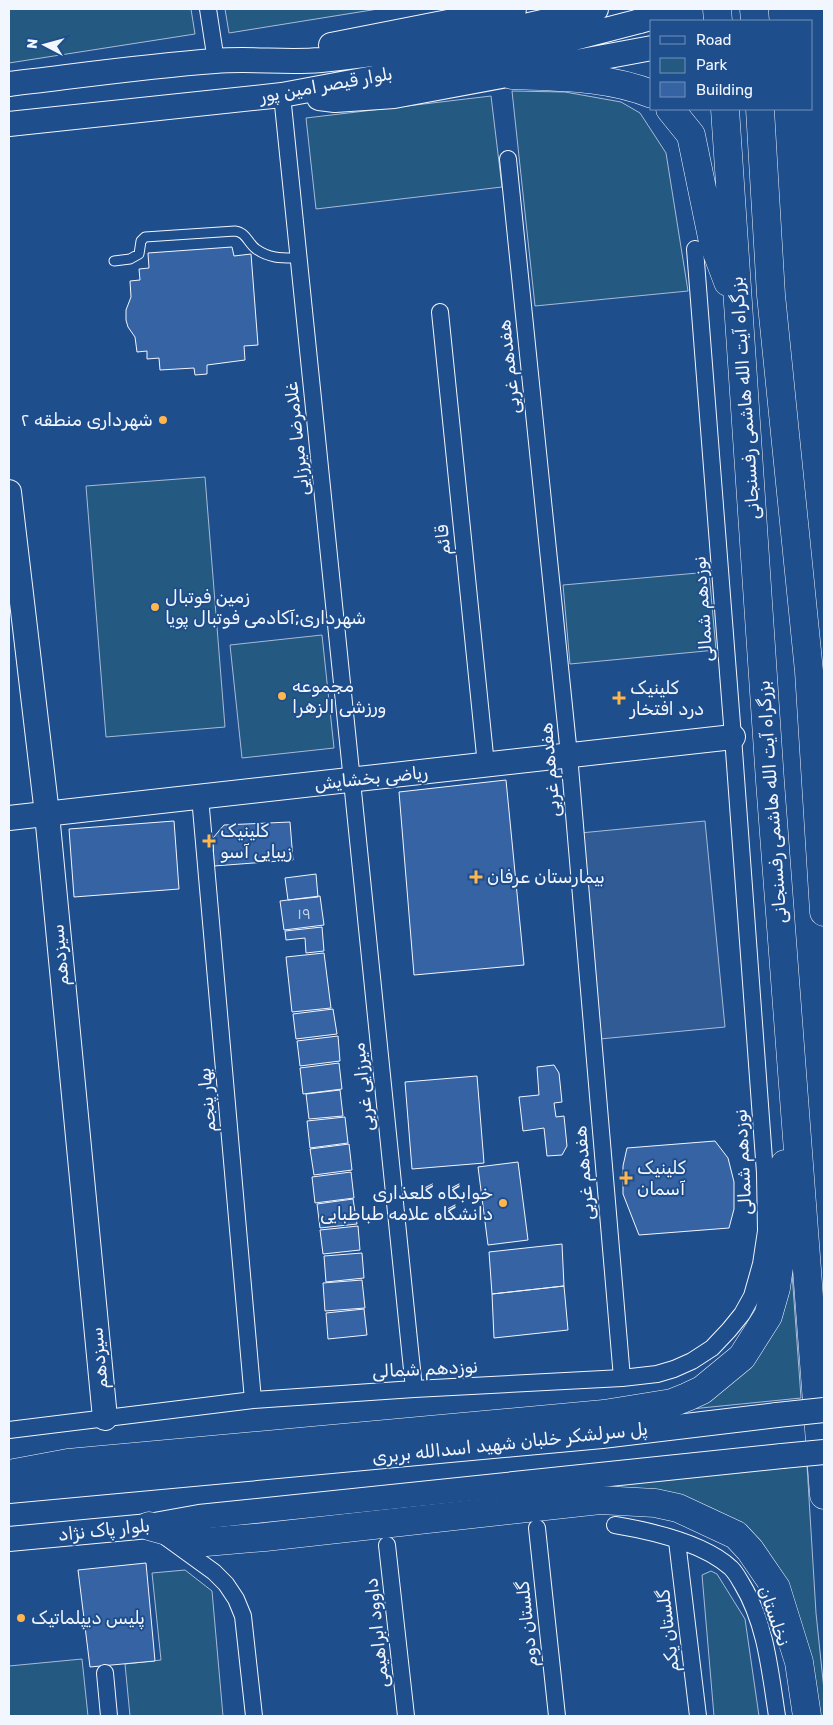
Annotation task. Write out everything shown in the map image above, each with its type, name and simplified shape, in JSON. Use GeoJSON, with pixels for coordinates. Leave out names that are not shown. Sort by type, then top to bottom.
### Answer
{"type":"FeatureCollection","features":[{"type":"Feature","properties":{"kind":"highway"},"geometry":{"type":"LineString","coordinates":[[512,75],[588,79],[619,84],[650,93]]}},
{"type":"Feature","properties":{"kind":"highway"},"geometry":{"type":"LineString","coordinates":[[671,110],[691,136],[713,242],[740,312]]}},
{"type":"Feature","properties":{"kind":"highway","name":"بزرگراه آیت الله هاشمی رفسنجانی"},"geometry":{"type":"LineString","coordinates":[[724,110],[740,312],[770,781],[824,1496]]}},
{"type":"Feature","properties":{"kind":"highway","name":"بزرگراه آیت الله هاشمی رفسنجانی"},"geometry":{"type":"LineString","coordinates":[[760,110],[770,295],[809,670],[824,912]]}},
{"type":"Feature","properties":{"kind":"highway"},"geometry":{"type":"LineString","coordinates":[[9,1474],[68,1462],[604,1414],[672,1403],[702,1390],[742,1357],[768,1316],[776,1288],[780,1260],[792,1065]]}},
{"type":"Feature","properties":{"kind":"highway"},"geometry":{"type":"LineString","coordinates":[[149,1526],[206,1542],[600,1500],[655,1502],[678,1508],[736,1535],[750,1550],[776,1588],[799,1662],[807,1716]]}},
{"type":"Feature","properties":{"kind":"main road"},"geometry":{"type":"LineString","coordinates":[[270,60],[337,43],[514,9]]}},
{"type":"Feature","properties":{"kind":"main road","name":"بلوار قیصر امین پور"},"geometry":{"type":"LineString","coordinates":[[9,84],[216,61],[319,60],[444,43],[526,27],[596,9]]}},
{"type":"Feature","properties":{"kind":"main road","name":"بلوار قیصر امین پور"},"geometry":{"type":"LineString","coordinates":[[9,125],[282,95],[540,47],[684,9]]}},
{"type":"Feature","properties":{"kind":"main road"},"geometry":{"type":"LineString","coordinates":[[282,95],[335,100],[394,96],[650,48]]}},
{"type":"Feature","properties":{"kind":"main road","name":"سیزدهم"},"geometry":{"type":"LineString","coordinates":[[9,492],[47,814],[105,1418]]}},
{"type":"Feature","properties":{"kind":"main road","name":"ریاضی بخشایش"},"geometry":{"type":"LineString","coordinates":[[9,818],[733,737]]}},
{"type":"Feature","properties":{"kind":"main road","name":"پل سرلشکر خلبان شهید اسدالله بربری"},"geometry":{"type":"LineString","coordinates":[[9,1491],[592,1436],[824,1410]]}},
{"type":"Feature","properties":{"kind":"main road","name":"بلوار پاک نژاد"},"geometry":{"type":"LineString","coordinates":[[9,1539],[149,1526],[199,1517],[824,1452]]}},
{"type":"Feature","properties":{"kind":"street"},"geometry":{"type":"LineString","coordinates":[[208,9],[216,61]]}},
{"type":"Feature","properties":{"kind":"street","name":"غلامرضا میرزایی"},"geometry":{"type":"LineString","coordinates":[[282,95],[352,780]]}},
{"type":"Feature","properties":{"kind":"street","name":"هفدهم غربی"},"geometry":{"type":"LineString","coordinates":[[508,159],[569,755],[622,1378]]}},
{"type":"Feature","properties":{"kind":"street","name":"نوزدهم شمالی"},"geometry":{"type":"LineString","coordinates":[[9,1430],[253,1400],[622,1378],[657,1374],[692,1361],[712,1348],[742,1314],[752,1296],[761,1264],[766,1231],[764,1173],[733,737],[695,249]]}},
{"type":"Feature","properties":{"kind":"street","name":"قائم"},"geometry":{"type":"LineString","coordinates":[[440,312],[486,765]]}},
{"type":"Feature","properties":{"kind":"street","name":"میرزایی غربی"},"geometry":{"type":"LineString","coordinates":[[352,780],[414,1389]]}},
{"type":"Feature","properties":{"kind":"street","name":"بهار پنجم"},"geometry":{"type":"LineString","coordinates":[[200,797],[253,1400]]}},
{"type":"Feature","properties":{"kind":"street","name":"نخلستان"},"geometry":{"type":"LineString","coordinates":[[615,1525],[648,1531],[713,1554],[733,1570],[752,1600],[766,1645],[777,1716]]}},
{"type":"Feature","properties":{"kind":"street"},"geometry":{"type":"LineString","coordinates":[[149,1526],[214,1572],[226,1584],[236,1599],[243,1616],[254,1716]]}},
{"type":"Feature","properties":{"kind":"street","name":"گلستان دوم"},"geometry":{"type":"LineString","coordinates":[[537,1528],[557,1716]]}},
{"type":"Feature","properties":{"kind":"street","name":"گلستان یکم"},"geometry":{"type":"LineString","coordinates":[[677,1541],[698,1716]]}},
{"type":"Feature","properties":{"kind":"street","name":"داوود ابراهیمی"},"geometry":{"type":"LineString","coordinates":[[388,1545],[406,1716]]}},
{"type":"Feature","properties":{"kind":"street"},"geometry":{"type":"LineString","coordinates":[[105,1673],[109,1716]]}},
{"type":"Feature","properties":{"kind":"lane"},"geometry":{"type":"LineString","coordinates":[[114,262],[130,259],[139,254],[141,241],[145,237],[235,231],[244,234],[256,248],[272,258],[299,258]]}},
{"type":"Feature","properties":{"kind":"green space"},"geometry":{"type":"Polygon","coordinates":[[[9,9],[191,9],[195,34],[9,63],[9,9]]]}},
{"type":"Feature","properties":{"kind":"green space"},"geometry":{"type":"Polygon","coordinates":[[[225,9],[378,9],[229,33],[225,9]]]}},
{"type":"Feature","properties":{"kind":"green space"},"geometry":{"type":"Polygon","coordinates":[[[512,91],[565,92],[621,102],[640,113],[666,153],[688,291],[535,306],[512,91]]]}},
{"type":"Feature","properties":{"kind":"green space"},"geometry":{"type":"Polygon","coordinates":[[[491,96],[502,187],[316,209],[306,118],[491,96]]]}},
{"type":"Feature","properties":{"kind":"green space","name":"زمین فوتبال شهرداری;آکادمی فوتبال پویا"},"geometry":{"type":"Polygon","coordinates":[[[205,477],[225,727],[106,737],[86,486],[205,477]]]}},
{"type":"Feature","properties":{"kind":"green space"},"geometry":{"type":"Polygon","coordinates":[[[709,572],[716,650],[570,664],[563,585],[709,572]]]}},
{"type":"Feature","properties":{"kind":"green space","name":"مجموعه ورزشی الزهرا"},"geometry":{"type":"Polygon","coordinates":[[[322,635],[334,748],[242,758],[230,645],[322,635]]]}},
{"type":"Feature","properties":{"kind":"green space"},"geometry":{"type":"Polygon","coordinates":[[[788,1217],[801,1398],[671,1411],[743,1368],[788,1217]]]}},
{"type":"Feature","properties":{"kind":"green space"},"geometry":{"type":"Polygon","coordinates":[[[807,1465],[816,1613],[824,1690],[824,1716],[817,1716],[735,1521],[691,1500],[619,1492],[617,1484],[807,1465]]]}},
{"type":"Feature","properties":{"kind":"green space"},"geometry":{"type":"Polygon","coordinates":[[[185,1570],[212,1591],[223,1716],[130,1716],[125,1664],[161,1660],[152,1573],[185,1570]]]}},
{"type":"Feature","properties":{"kind":"green space"},"geometry":{"type":"Polygon","coordinates":[[[711,1571],[717,1574],[745,1619],[759,1716],[714,1716],[702,1575],[711,1571]]]}},
{"type":"Feature","properties":{"kind":"green space"},"geometry":{"type":"Polygon","coordinates":[[[82,1659],[88,1716],[9,1716],[9,1666],[82,1659]]]}},
{"type":"Feature","properties":{"kind":"shaded area"},"geometry":{"type":"Polygon","coordinates":[[[705,821],[725,1027],[600,1039],[580,833],[705,821]]]}},
{"type":"Feature","properties":{"kind":"building","name":"شهرداری منطقه ۲"},"geometry":{"type":"Polygon","coordinates":[[[232,247],[234,256],[251,254],[258,345],[244,346],[245,360],[207,365],[207,374],[195,375],[194,368],[160,370],[159,358],[147,359],[147,351],[137,352],[135,337],[128,327],[126,310],[131,297],[130,281],[140,280],[139,269],[149,268],[148,253],[232,247]]]}},
{"type":"Feature","properties":{"kind":"building"},"geometry":{"type":"Polygon","coordinates":[[[506,780],[524,965],[414,975],[399,792],[506,780]]]}},
{"type":"Feature","properties":{"kind":"building"},"geometry":{"type":"Polygon","coordinates":[[[174,821],[179,889],[74,897],[69,829],[174,821]]]}},
{"type":"Feature","properties":{"kind":"building"},"geometry":{"type":"Polygon","coordinates":[[[290,822],[293,860],[214,866],[213,838],[224,825],[290,822]]]}},
{"type":"Feature","properties":{"kind":"building"},"geometry":{"type":"Polygon","coordinates":[[[316,874],[318,897],[288,900],[285,878],[316,874]]]}},
{"type":"Feature","properties":{"kind":"building"},"geometry":{"type":"Polygon","coordinates":[[[320,896],[324,925],[284,930],[280,901],[320,896]]]}},
{"type":"Feature","properties":{"kind":"building"},"geometry":{"type":"Polygon","coordinates":[[[322,927],[324,951],[306,953],[305,938],[286,940],[285,931],[322,927]]]}},
{"type":"Feature","properties":{"kind":"building"},"geometry":{"type":"Polygon","coordinates":[[[324,953],[331,1008],[292,1012],[286,957],[324,953]]]}},
{"type":"Feature","properties":{"kind":"building"},"geometry":{"type":"Polygon","coordinates":[[[333,1009],[337,1034],[296,1039],[293,1014],[333,1009]]]}},
{"type":"Feature","properties":{"kind":"building"},"geometry":{"type":"Polygon","coordinates":[[[338,1036],[340,1061],[300,1066],[297,1041],[338,1036]]]}},
{"type":"Feature","properties":{"kind":"building"},"geometry":{"type":"Polygon","coordinates":[[[339,1063],[342,1089],[303,1094],[300,1068],[339,1063]]]}},
{"type":"Feature","properties":{"kind":"building"},"geometry":{"type":"Polygon","coordinates":[[[554,1065],[559,1073],[562,1102],[554,1103],[556,1117],[564,1116],[567,1146],[562,1155],[547,1156],[544,1128],[523,1131],[519,1097],[539,1095],[537,1067],[554,1065]]]}},
{"type":"Feature","properties":{"kind":"building"},"geometry":{"type":"Polygon","coordinates":[[[477,1076],[484,1163],[412,1169],[405,1082],[477,1076]]]}},
{"type":"Feature","properties":{"kind":"building"},"geometry":{"type":"Polygon","coordinates":[[[340,1090],[343,1116],[309,1119],[306,1094],[340,1090]]]}},
{"type":"Feature","properties":{"kind":"building"},"geometry":{"type":"Polygon","coordinates":[[[345,1117],[348,1143],[310,1148],[307,1121],[345,1117]]]}},
{"type":"Feature","properties":{"kind":"building"},"geometry":{"type":"Polygon","coordinates":[[[715,1141],[728,1158],[734,1182],[734,1209],[729,1228],[639,1235],[623,1194],[623,1166],[627,1148],[715,1141]]]}},
{"type":"Feature","properties":{"kind":"building"},"geometry":{"type":"Polygon","coordinates":[[[349,1144],[352,1170],[314,1175],[310,1149],[349,1144]]]}},
{"type":"Feature","properties":{"kind":"building","name":"خوابگاه گلعذاری دانشگاه علامه طباطبایی"},"geometry":{"type":"Polygon","coordinates":[[[518,1162],[528,1240],[488,1245],[478,1167],[518,1162]]]}},
{"type":"Feature","properties":{"kind":"building"},"geometry":{"type":"Polygon","coordinates":[[[351,1172],[354,1198],[315,1203],[312,1177],[351,1172]]]}},
{"type":"Feature","properties":{"kind":"building"},"geometry":{"type":"Polygon","coordinates":[[[353,1199],[357,1224],[320,1228],[317,1204],[353,1199]]]}},
{"type":"Feature","properties":{"kind":"building"},"geometry":{"type":"Polygon","coordinates":[[[358,1226],[360,1250],[323,1254],[320,1230],[358,1226]]]}},
{"type":"Feature","properties":{"kind":"building"},"geometry":{"type":"Polygon","coordinates":[[[562,1244],[564,1286],[492,1294],[489,1252],[562,1244]]]}},
{"type":"Feature","properties":{"kind":"building"},"geometry":{"type":"Polygon","coordinates":[[[362,1253],[364,1278],[326,1282],[324,1256],[362,1253]]]}},
{"type":"Feature","properties":{"kind":"building"},"geometry":{"type":"Polygon","coordinates":[[[362,1280],[365,1308],[325,1311],[323,1283],[362,1280]]]}},
{"type":"Feature","properties":{"kind":"building"},"geometry":{"type":"Polygon","coordinates":[[[564,1286],[568,1330],[494,1338],[492,1294],[564,1286]]]}},
{"type":"Feature","properties":{"kind":"building"},"geometry":{"type":"Polygon","coordinates":[[[364,1309],[367,1335],[328,1339],[326,1313],[364,1309]]]}},
{"type":"Feature","properties":{"kind":"building"},"geometry":{"type":"Polygon","coordinates":[[[146,1563],[155,1661],[90,1667],[78,1570],[146,1563]]]}},
{"type":"Feature","properties":{"kind":"place","name":"شهرداری منطقه ۲"},"geometry":{"type":"Point","coordinates":[163,420]}},
{"type":"Feature","properties":{"kind":"place","name":"زمین فوتبال شهرداری;آکادمی فوتبال پویا"},"geometry":{"type":"Point","coordinates":[155,607]}},
{"type":"Feature","properties":{"kind":"place","name":"مجموعه ورزشی الزهرا"},"geometry":{"type":"Point","coordinates":[282,696]}},
{"type":"Feature","properties":{"kind":"place","name":"کلینیک درد افتخار"},"geometry":{"type":"Point","coordinates":[619,698]}},
{"type":"Feature","properties":{"kind":"place","name":"کلینیک زیبایی آسو"},"geometry":{"type":"Point","coordinates":[209,841]}},
{"type":"Feature","properties":{"kind":"place","name":"بیمارستان عرفان"},"geometry":{"type":"Point","coordinates":[476,877]}},
{"type":"Feature","properties":{"kind":"place","name":"کلینیک آسمان"},"geometry":{"type":"Point","coordinates":[626,1178]}},
{"type":"Feature","properties":{"kind":"place","name":"خوابگاه گلعذاری دانشگاه علامه طباطبایی"},"geometry":{"type":"Point","coordinates":[503,1203]}},
{"type":"Feature","properties":{"kind":"place","name":"پلیس دیپلماتیک"},"geometry":{"type":"Point","coordinates":[21,1618]}}]}
